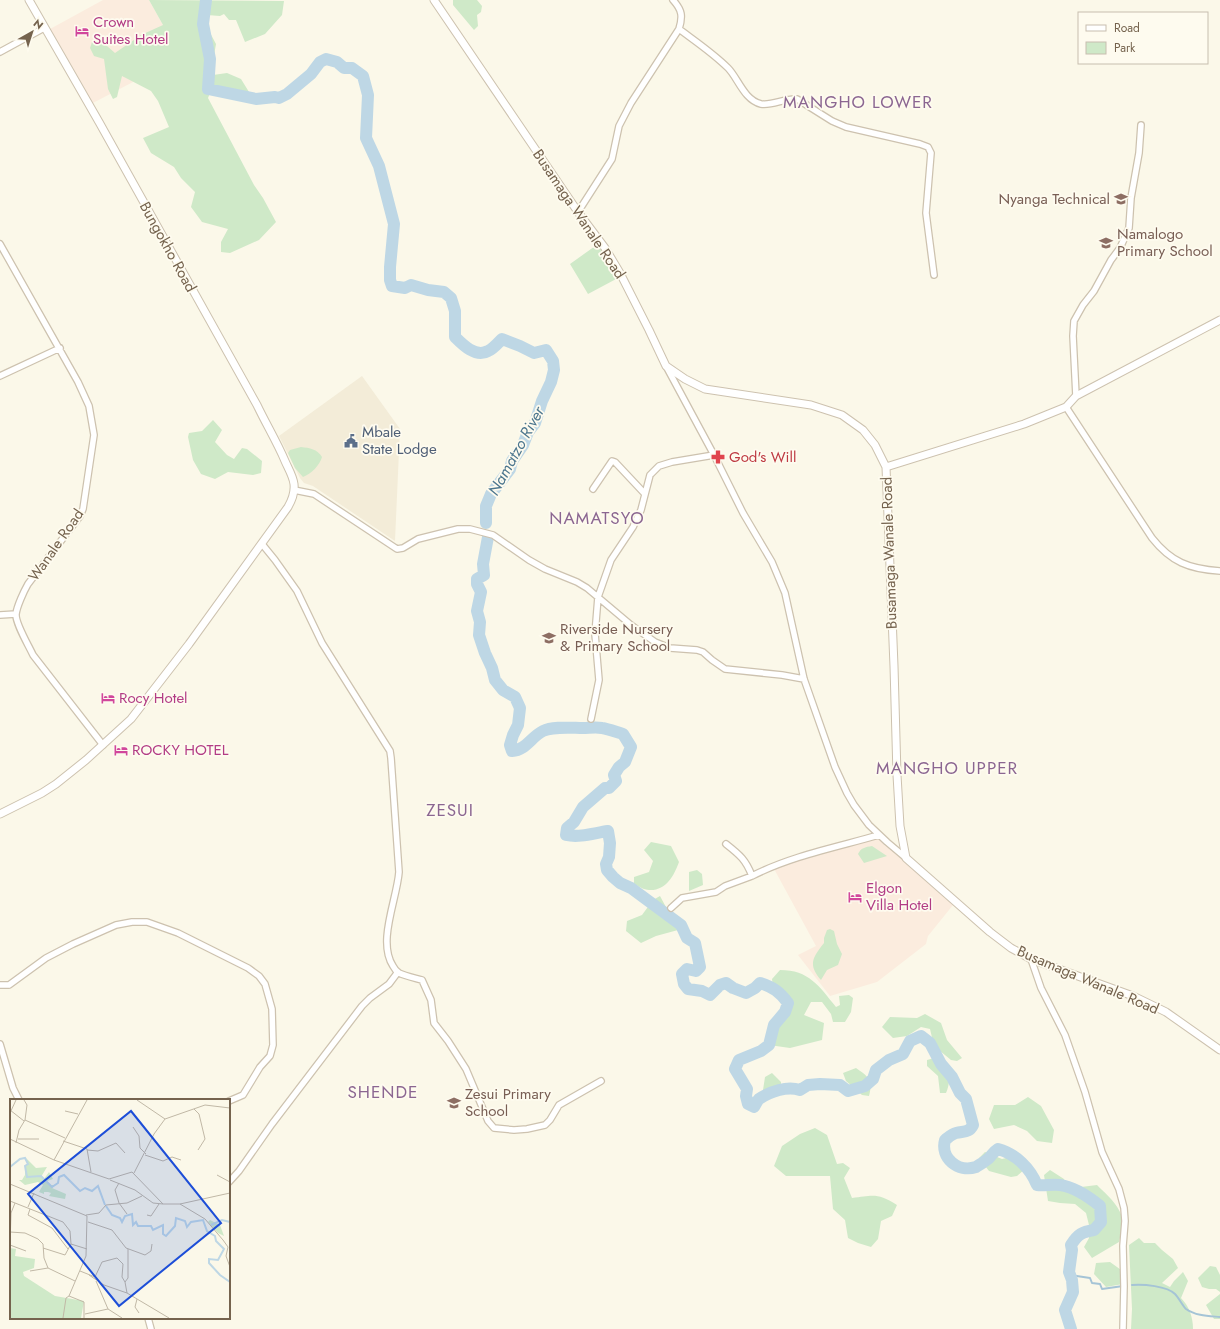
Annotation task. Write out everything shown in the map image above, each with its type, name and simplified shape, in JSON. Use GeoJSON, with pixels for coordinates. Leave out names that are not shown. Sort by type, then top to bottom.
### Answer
{"type":"FeatureCollection","features":[{"type":"Feature","properties":{"kind":"street","name":"Bungokho Road"},"geometry":{"type":"LineString","coordinates":[[29,0],[280,448],[294,484],[293,499],[262,544]]}},
{"type":"Feature","properties":{"kind":"street","name":"Busamaga Wanale Road"},"geometry":{"type":"LineString","coordinates":[[434,0],[578,212],[605,248],[620,273],[666,366],[685,379],[706,389],[811,405],[842,415],[862,430],[875,445],[886,467],[897,775],[900,826],[906,858],[990,932],[1012,948],[1031,959],[1133,996],[1166,1012],[1220,1050]]}},
{"type":"Feature","properties":{"kind":"street"},"geometry":{"type":"LineString","coordinates":[[578,212],[612,159],[619,126],[631,104],[679,29],[682,19],[678,6],[672,0]]}},
{"type":"Feature","properties":{"kind":"street"},"geometry":{"type":"LineString","coordinates":[[0,52],[44,28]]}},
{"type":"Feature","properties":{"kind":"street"},"geometry":{"type":"LineString","coordinates":[[679,29],[729,68],[744,91],[754,101],[762,104],[798,99],[832,122],[846,127],[928,147],[931,153],[926,213],[934,275]]}},
{"type":"Feature","properties":{"kind":"street"},"geometry":{"type":"LineString","coordinates":[[1076,396],[1073,336],[1074,321],[1083,305],[1094,291],[1111,260],[1120,248],[1130,228],[1131,198],[1140,153],[1141,125]]}},
{"type":"Feature","properties":{"kind":"street","name":"Wanale Road"},"geometry":{"type":"LineString","coordinates":[[0,244],[78,382],[89,406],[94,435],[85,499],[80,516],[25,589],[16,614]]}},
{"type":"Feature","properties":{"kind":"street"},"geometry":{"type":"LineString","coordinates":[[886,467],[1024,424],[1066,407],[1076,396],[1220,320]]}},
{"type":"Feature","properties":{"kind":"street"},"geometry":{"type":"LineString","coordinates":[[0,376],[60,348]]}},
{"type":"Feature","properties":{"kind":"street"},"geometry":{"type":"LineString","coordinates":[[666,366],[714,455],[743,513],[772,562],[785,593],[804,679],[835,767],[847,793],[861,816],[879,835],[906,858]]}},
{"type":"Feature","properties":{"kind":"street"},"geometry":{"type":"LineString","coordinates":[[1066,407],[1152,538],[1162,550],[1173,559],[1186,565],[1220,571]]}},
{"type":"Feature","properties":{"kind":"street"},"geometry":{"type":"LineString","coordinates":[[590,719],[599,680],[596,634],[598,597],[611,560],[633,527],[641,510],[650,475],[659,466],[672,462],[714,455]]}},
{"type":"Feature","properties":{"kind":"street"},"geometry":{"type":"LineString","coordinates":[[593,489],[612,461],[615,462],[645,494]]}},
{"type":"Feature","properties":{"kind":"street"},"geometry":{"type":"LineString","coordinates":[[294,490],[314,494],[397,549],[403,548],[418,539],[453,530],[463,528],[483,531],[493,535],[534,563],[587,588],[640,631],[663,646],[703,652],[716,663],[725,668],[804,679]]}},
{"type":"Feature","properties":{"kind":"street"},"geometry":{"type":"LineString","coordinates":[[0,814],[49,789],[103,745],[131,719],[262,544],[297,591],[322,643],[390,751],[399,872],[387,932],[386,948],[389,960],[398,972],[422,980],[431,1000],[434,1023],[466,1069],[488,1121],[494,1128],[514,1130],[545,1125],[550,1120],[559,1104],[601,1081]]}},
{"type":"Feature","properties":{"kind":"street"},"geometry":{"type":"LineString","coordinates":[[0,615],[16,614],[25,640],[34,655],[103,745]]}},
{"type":"Feature","properties":{"kind":"street"},"geometry":{"type":"LineString","coordinates":[[671,908],[682,898],[716,892],[725,886],[776,866],[815,853],[879,835]]}},
{"type":"Feature","properties":{"kind":"street"},"geometry":{"type":"LineString","coordinates":[[726,844],[741,856],[752,876]]}},
{"type":"Feature","properties":{"kind":"street"},"geometry":{"type":"LineString","coordinates":[[0,985],[9,985],[46,958],[73,944],[116,925],[132,922],[147,922],[178,933],[248,968],[259,976],[265,984],[272,1009],[272,1051],[260,1067],[243,1095],[230,1101]]}},
{"type":"Feature","properties":{"kind":"street"},"geometry":{"type":"LineString","coordinates":[[1031,959],[1041,988],[1065,1035],[1085,1092],[1102,1152],[1119,1189],[1124,1208],[1123,1329]]}},
{"type":"Feature","properties":{"kind":"street"},"geometry":{"type":"LineString","coordinates":[[230,1181],[239,1171],[272,1124],[362,1006],[389,984],[398,972]]}},
{"type":"Feature","properties":{"kind":"street"},"geometry":{"type":"LineString","coordinates":[[0,1044],[13,1088],[18,1099]]}},
{"type":"Feature","properties":{"kind":"street"},"geometry":{"type":"LineString","coordinates":[[148,1319],[151,1329]]}},
{"type":"Feature","properties":{"kind":"shaded area"},"geometry":{"type":"Polygon","coordinates":[[[103,0],[149,0],[163,25],[153,73],[91,104],[50,29],[103,0]]]}},
{"type":"Feature","properties":{"kind":"shaded area"},"geometry":{"type":"Polygon","coordinates":[[[362,376],[400,429],[395,541],[313,486],[304,483],[279,436],[362,376]]]}},
{"type":"Feature","properties":{"kind":"shaded area"},"geometry":{"type":"Polygon","coordinates":[[[879,837],[953,905],[928,936],[926,944],[877,982],[830,996],[798,955],[816,946],[773,867],[879,837]]]}},
{"type":"Feature","properties":{"kind":"green space"},"geometry":{"type":"Polygon","coordinates":[[[149,0],[284,1],[282,15],[265,34],[245,42],[236,20],[229,20],[224,14],[220,16],[207,15],[208,29],[216,44],[213,61],[213,75],[227,73],[241,79],[249,92],[233,99],[210,93],[208,98],[254,185],[276,222],[259,240],[230,253],[221,252],[221,242],[228,229],[202,222],[191,207],[195,192],[181,178],[174,167],[151,153],[143,138],[169,127],[158,101],[151,91],[122,76],[117,97],[113,99],[108,89],[104,59],[94,56],[90,48],[92,42],[99,39],[115,53],[141,35],[163,25],[149,0]]]}},
{"type":"Feature","properties":{"kind":"green space"},"geometry":{"type":"Polygon","coordinates":[[[453,0],[477,0],[482,6],[481,12],[477,15],[478,26],[474,30],[453,5],[453,0]]]}},
{"type":"Feature","properties":{"kind":"green space"},"geometry":{"type":"Polygon","coordinates":[[[598,244],[618,278],[588,294],[570,264],[598,244]]]}},
{"type":"Feature","properties":{"kind":"green space"},"geometry":{"type":"Polygon","coordinates":[[[213,420],[222,430],[215,442],[227,455],[234,459],[242,448],[247,449],[262,461],[261,473],[253,475],[228,472],[215,479],[201,474],[193,460],[188,437],[189,433],[202,431],[213,420]]]}},
{"type":"Feature","properties":{"kind":"green space"},"geometry":{"type":"Polygon","coordinates":[[[301,447],[313,449],[322,457],[315,469],[303,477],[295,468],[288,453],[290,450],[301,447]]]}},
{"type":"Feature","properties":{"kind":"green space"},"geometry":{"type":"Polygon","coordinates":[[[651,842],[671,846],[679,862],[675,872],[668,882],[655,890],[643,889],[634,884],[634,877],[649,872],[653,861],[644,850],[651,842]]]}},
{"type":"Feature","properties":{"kind":"green space"},"geometry":{"type":"Polygon","coordinates":[[[872,846],[887,856],[864,863],[858,854],[860,850],[872,846]]]}},
{"type":"Feature","properties":{"kind":"green space"},"geometry":{"type":"Polygon","coordinates":[[[697,870],[702,874],[703,885],[689,891],[689,872],[697,870]]]}},
{"type":"Feature","properties":{"kind":"green space"},"geometry":{"type":"Polygon","coordinates":[[[660,896],[667,909],[679,919],[678,930],[656,936],[641,943],[626,931],[627,921],[642,915],[653,900],[660,896]]]}},
{"type":"Feature","properties":{"kind":"green space"},"geometry":{"type":"Polygon","coordinates":[[[830,929],[834,931],[837,944],[842,954],[838,965],[827,970],[821,980],[814,970],[813,962],[814,957],[824,943],[827,930],[830,929]]]}},
{"type":"Feature","properties":{"kind":"green space"},"geometry":{"type":"Polygon","coordinates":[[[780,970],[799,973],[806,976],[824,992],[836,1007],[840,1005],[839,996],[849,995],[853,998],[851,1012],[845,1022],[833,1022],[831,1014],[822,1002],[811,1002],[804,1015],[824,1023],[822,1040],[790,1048],[769,1045],[774,1025],[785,1012],[788,1003],[781,993],[773,987],[772,979],[780,970]]]}},
{"type":"Feature","properties":{"kind":"green space"},"geometry":{"type":"Polygon","coordinates":[[[925,1014],[941,1023],[947,1040],[962,1058],[957,1061],[951,1060],[934,1046],[930,1029],[921,1027],[907,1036],[893,1038],[882,1027],[890,1017],[917,1018],[925,1014]]]}},
{"type":"Feature","properties":{"kind":"green space"},"geometry":{"type":"Polygon","coordinates":[[[938,1057],[949,1078],[946,1093],[940,1093],[938,1076],[927,1066],[927,1060],[938,1057]]]}},
{"type":"Feature","properties":{"kind":"green space"},"geometry":{"type":"Polygon","coordinates":[[[856,1068],[869,1079],[869,1096],[862,1095],[846,1081],[843,1073],[856,1068]]]}},
{"type":"Feature","properties":{"kind":"green space"},"geometry":{"type":"Polygon","coordinates":[[[772,1073],[781,1082],[781,1087],[771,1094],[763,1090],[765,1077],[772,1073]]]}},
{"type":"Feature","properties":{"kind":"green space"},"geometry":{"type":"Polygon","coordinates":[[[1028,1097],[1041,1106],[1054,1130],[1052,1143],[1037,1141],[1027,1131],[1014,1125],[994,1129],[989,1119],[994,1105],[1015,1105],[1028,1097]]]}},
{"type":"Feature","properties":{"kind":"green space"},"geometry":{"type":"Polygon","coordinates":[[[815,1128],[827,1135],[837,1164],[843,1163],[850,1168],[844,1178],[852,1198],[876,1196],[885,1198],[897,1205],[892,1216],[881,1221],[878,1239],[871,1247],[848,1238],[845,1220],[833,1209],[830,1176],[786,1176],[774,1166],[782,1146],[800,1134],[815,1128]]]}},
{"type":"Feature","properties":{"kind":"green space"},"geometry":{"type":"Polygon","coordinates":[[[985,1152],[1002,1159],[1014,1156],[1025,1169],[1017,1176],[1011,1177],[989,1171],[979,1158],[985,1152]]]}},
{"type":"Feature","properties":{"kind":"green space"},"geometry":{"type":"Polygon","coordinates":[[[1050,1170],[1064,1179],[1068,1192],[1081,1187],[1097,1185],[1110,1198],[1117,1207],[1122,1218],[1123,1226],[1119,1242],[1092,1258],[1084,1247],[1089,1238],[1089,1225],[1086,1213],[1075,1204],[1048,1201],[1044,1175],[1050,1170]]]}},
{"type":"Feature","properties":{"kind":"green space"},"geometry":{"type":"Polygon","coordinates":[[[1139,1238],[1144,1243],[1155,1243],[1173,1259],[1178,1268],[1162,1283],[1170,1287],[1183,1272],[1188,1281],[1181,1298],[1190,1312],[1193,1329],[1131,1329],[1132,1309],[1129,1245],[1139,1238]]]}},
{"type":"Feature","properties":{"kind":"green space"},"geometry":{"type":"Polygon","coordinates":[[[1110,1262],[1124,1272],[1123,1284],[1106,1287],[1094,1274],[1096,1263],[1110,1262]]]}},
{"type":"Feature","properties":{"kind":"green space"},"geometry":{"type":"Polygon","coordinates":[[[1210,1266],[1216,1267],[1220,1275],[1220,1292],[1216,1289],[1202,1287],[1198,1278],[1210,1266]]]}},
{"type":"Feature","properties":{"kind":"green space"},"geometry":{"type":"Polygon","coordinates":[[[1220,1294],[1220,1319],[1214,1319],[1206,1305],[1220,1294]]]}},
{"type":"Feature","properties":{"kind":"waterway","name":"Namatzo River"},"geometry":{"type":"LineString","coordinates":[[206,0],[203,24],[210,59],[208,89],[256,99],[279,98],[287,94],[311,74],[320,62],[326,59],[337,62],[344,68],[352,68],[363,76],[368,95],[366,138],[379,166],[394,224],[390,267],[390,280],[392,286],[405,288],[411,285],[428,290],[444,292],[451,298],[455,311],[455,337],[474,352],[483,353],[488,351],[502,339],[534,353],[546,350],[553,361],[554,370],[551,382],[542,401],[535,423],[528,432],[523,445],[512,461],[510,469],[491,494],[486,506],[486,523]]}},
{"type":"Feature","properties":{"kind":"waterway"},"geometry":{"type":"LineString","coordinates":[[488,537],[483,564],[484,575],[477,579],[477,584],[481,592],[477,611],[480,622],[479,635],[495,680],[503,690],[515,697],[520,708],[518,725],[510,745],[512,751],[525,746],[543,731],[552,728],[605,728],[623,734],[631,747],[625,762],[619,767],[614,775],[616,781],[609,788],[605,788],[583,807],[574,822],[567,828],[566,835],[582,836],[608,831],[610,843],[609,857],[606,864],[607,870],[620,883],[631,888],[681,925],[687,938],[695,943],[700,967],[696,971],[687,969],[682,974],[684,984],[688,989],[702,991],[710,995],[720,985],[726,983],[733,988],[746,993],[760,983],[776,990],[788,1003],[785,1012],[774,1025],[769,1045],[761,1051],[739,1060],[735,1069],[747,1089],[746,1096],[748,1104],[754,1107],[759,1099],[769,1094],[784,1089],[800,1090],[808,1085],[840,1085],[848,1091],[865,1086],[873,1079],[876,1070],[889,1060],[903,1054],[910,1041],[921,1036],[930,1043],[941,1064],[952,1077],[960,1093],[966,1099],[973,1125],[968,1131],[955,1133],[945,1140],[945,1153],[952,1162],[963,1168],[976,1167],[988,1159],[998,1149],[1005,1151],[1022,1162],[1037,1185],[1065,1186],[1076,1190],[1100,1206],[1101,1222],[1094,1230],[1078,1236],[1071,1245],[1072,1250],[1069,1272],[1072,1280],[1073,1292],[1065,1310],[1071,1329]]}},
{"type":"Feature","properties":{"kind":"waterway"},"geometry":{"type":"LineString","coordinates":[[1070,1275],[1090,1278],[1092,1283],[1100,1284],[1102,1289],[1123,1286]]}},
{"type":"Feature","properties":{"kind":"waterway"},"geometry":{"type":"LineString","coordinates":[[1132,1285],[1161,1287],[1175,1294],[1186,1309],[1194,1313],[1220,1317]]}},
{"type":"Feature","properties":{"kind":"place","name":"Crown Suites Hotel"},"geometry":{"type":"Point","coordinates":[82,31]}},
{"type":"Feature","properties":{"kind":"place","name":"Nyanga Technical"},"geometry":{"type":"Point","coordinates":[1121,199]}},
{"type":"Feature","properties":{"kind":"place","name":"Namalogo Primary School"},"geometry":{"type":"Point","coordinates":[1106,243]}},
{"type":"Feature","properties":{"kind":"place","name":"Mbale State Lodge"},"geometry":{"type":"Point","coordinates":[351,441]}},
{"type":"Feature","properties":{"kind":"place","name":"God's Will"},"geometry":{"type":"Point","coordinates":[718,457]}},
{"type":"Feature","properties":{"kind":"place","name":"Riverside Nursery & Primary School"},"geometry":{"type":"Point","coordinates":[549,638]}},
{"type":"Feature","properties":{"kind":"place","name":"Rocy Hotel"},"geometry":{"type":"Point","coordinates":[108,698]}},
{"type":"Feature","properties":{"kind":"place","name":"ROCKY HOTEL"},"geometry":{"type":"Point","coordinates":[121,750]}},
{"type":"Feature","properties":{"kind":"place","name":"Elgon Villa Hotel"},"geometry":{"type":"Point","coordinates":[855,897]}},
{"type":"Feature","properties":{"kind":"place","name":"Zesui Primary School"},"geometry":{"type":"Point","coordinates":[454,1103]}},
{"type":"Feature","properties":{"kind":"district","name":"MANGHO LOWER"},"geometry":{"type":"Point","coordinates":[858,102]}},
{"type":"Feature","properties":{"kind":"district","name":"NAMATSYO"},"geometry":{"type":"Point","coordinates":[597,518]}},
{"type":"Feature","properties":{"kind":"district","name":"MANGHO UPPER"},"geometry":{"type":"Point","coordinates":[947,768]}},
{"type":"Feature","properties":{"kind":"district","name":"ZESUI"},"geometry":{"type":"Point","coordinates":[450,810]}},
{"type":"Feature","properties":{"kind":"district","name":"SHENDE"},"geometry":{"type":"Point","coordinates":[383,1092]}}]}
